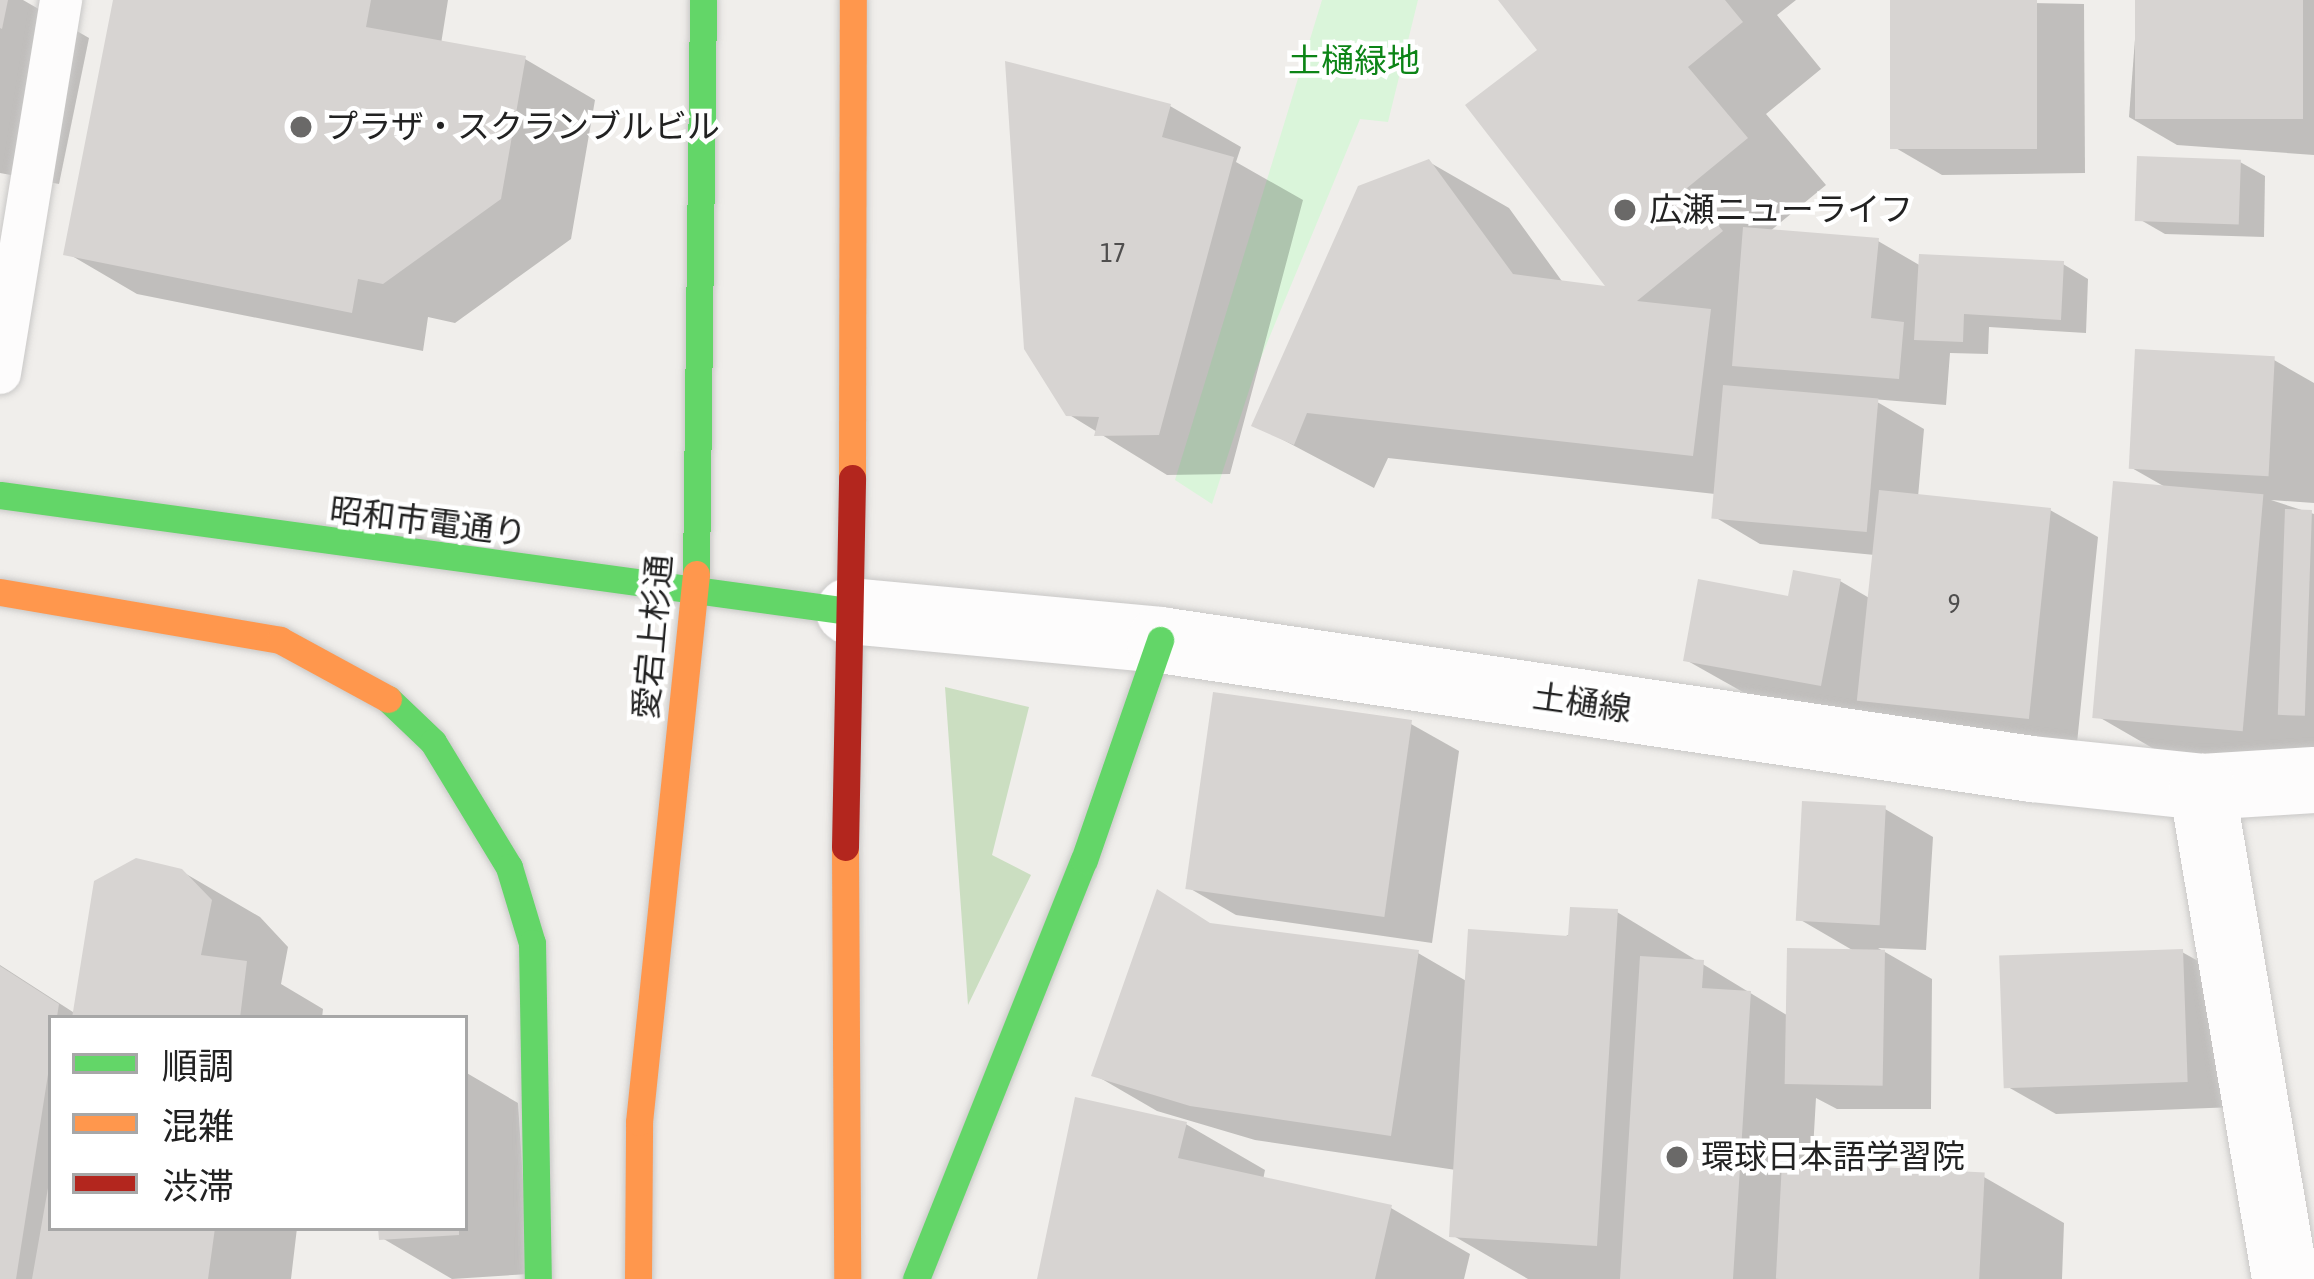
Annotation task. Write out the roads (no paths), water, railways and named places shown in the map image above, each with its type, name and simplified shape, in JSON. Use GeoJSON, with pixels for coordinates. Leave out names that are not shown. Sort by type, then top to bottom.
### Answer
{"type":"FeatureCollection","features":[{"type":"Feature","properties":{"kind":"main road","name":"愛宕上杉通"},"geometry":{"type":"LineString","coordinates":[[638,1279],[639,1122],[696,592],[703,0]]}},
{"type":"Feature","properties":{"kind":"main road"},"geometry":{"type":"LineString","coordinates":[[847,1279],[842,988],[850,611],[853,0]]}},
{"type":"Feature","properties":{"kind":"main road","name":"昭和市電通り"},"geometry":{"type":"LineString","coordinates":[[0,495],[850,611]]}},
{"type":"Feature","properties":{"kind":"main road"},"geometry":{"type":"LineString","coordinates":[[0,592],[280,640],[383,696],[434,742],[509,867],[532,943],[538,1279]]}},
{"type":"Feature","properties":{"kind":"main road"},"geometry":{"type":"LineString","coordinates":[[916,1279],[1084,860],[1160,640]]}},
{"type":"Feature","properties":{"kind":"street","name":"土樋線"},"geometry":{"type":"LineString","coordinates":[[850,611],[1160,640],[2009,766],[2202,787],[2314,780]]}},
{"type":"Feature","properties":{"kind":"street"},"geometry":{"type":"LineString","coordinates":[[2202,787],[2285,1279]]}},
{"type":"Feature","properties":{"kind":"lane"},"geometry":{"type":"LineString","coordinates":[[0,373],[61,0]]}},
{"type":"Feature","properties":{"kind":"place","name":"プラザ・スクランブルビル"},"geometry":{"type":"Point","coordinates":[301,127]}},
{"type":"Feature","properties":{"kind":"place","name":"広瀬ニューライフ"},"geometry":{"type":"Point","coordinates":[1625,210]}},
{"type":"Feature","properties":{"kind":"place","name":"環球日本語学習院"},"geometry":{"type":"Point","coordinates":[1677,1157]}},
{"type":"Feature","properties":{"kind":"park label","name":"土樋緑地"},"geometry":{"type":"Point","coordinates":[1354,61]}}]}
